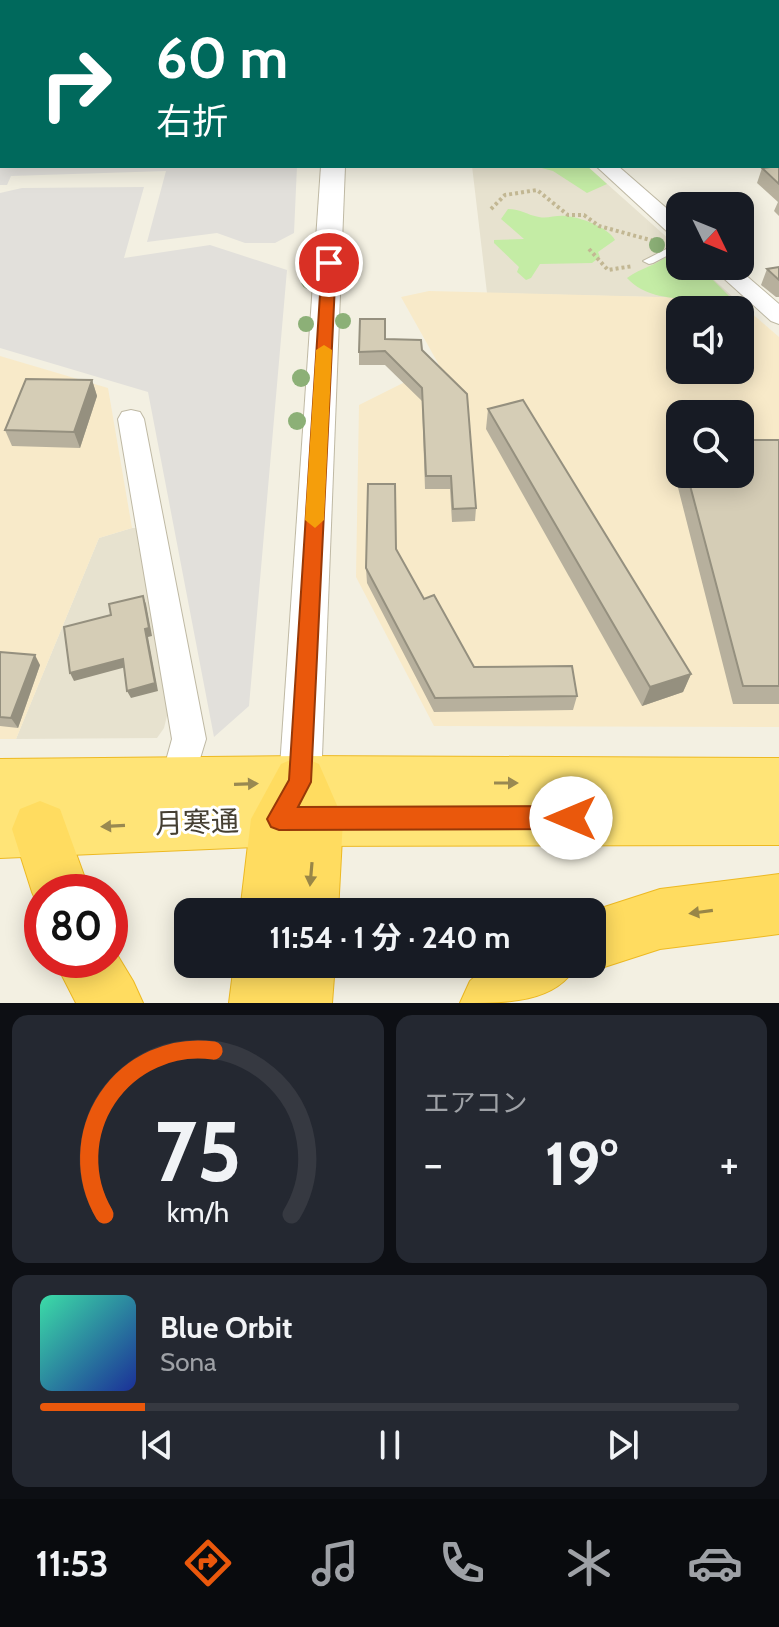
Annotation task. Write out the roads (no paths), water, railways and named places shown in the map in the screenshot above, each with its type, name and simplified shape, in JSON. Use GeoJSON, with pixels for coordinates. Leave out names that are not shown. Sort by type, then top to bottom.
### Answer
{"type":"FeatureCollection","features":[{"type":"Feature","properties":{"kind":"highway","name":"月寒通"},"geometry":{"type":"LineString","coordinates":[[20,830],[298,807],[779,784]]}},
{"type":"Feature","properties":{"kind":"highway","name":"月寒通"},"geometry":{"type":"LineString","coordinates":[[0,785],[176,786],[298,807],[779,818]]}},
{"type":"Feature","properties":{"kind":"highway"},"geometry":{"type":"LineString","coordinates":[[274,898],[298,807]]}},
{"type":"Feature","properties":{"kind":"highway"},"geometry":{"type":"LineString","coordinates":[[298,807],[307,898]]}},
{"type":"Feature","properties":{"kind":"highway"},"geometry":{"type":"LineString","coordinates":[[20,830],[49,874]]}},
{"type":"Feature","properties":{"kind":"highway"},"geometry":{"type":"LineString","coordinates":[[606,936],[685,914],[779,904]]}},
{"type":"Feature","properties":{"kind":"highway"},"geometry":{"type":"LineString","coordinates":[[96,978],[111,1003]]}},
{"type":"Feature","properties":{"kind":"highway"},"geometry":{"type":"LineString","coordinates":[[261,1003],[264,978]]}},
{"type":"Feature","properties":{"kind":"highway"},"geometry":{"type":"LineString","coordinates":[[300,1003],[303,978]]}},
{"type":"Feature","properties":{"kind":"highway"},"geometry":{"type":"LineString","coordinates":[[492,1003],[523,978]]}},
{"type":"Feature","properties":{"kind":"street"},"geometry":{"type":"LineString","coordinates":[[298,807],[333,168]]}},
{"type":"Feature","properties":{"kind":"street"},"geometry":{"type":"LineString","coordinates":[[608,168],[666,228]]}},
{"type":"Feature","properties":{"kind":"street"},"geometry":{"type":"LineString","coordinates":[[737,280],[779,316]]}},
{"type":"Feature","properties":{"kind":"street"},"geometry":{"type":"LineString","coordinates":[[131,419],[189,739],[176,786]]}},
{"type":"Feature","properties":{"kind":"lane"},"geometry":{"type":"LineString","coordinates":[[649,261],[666,249]]}}]}
